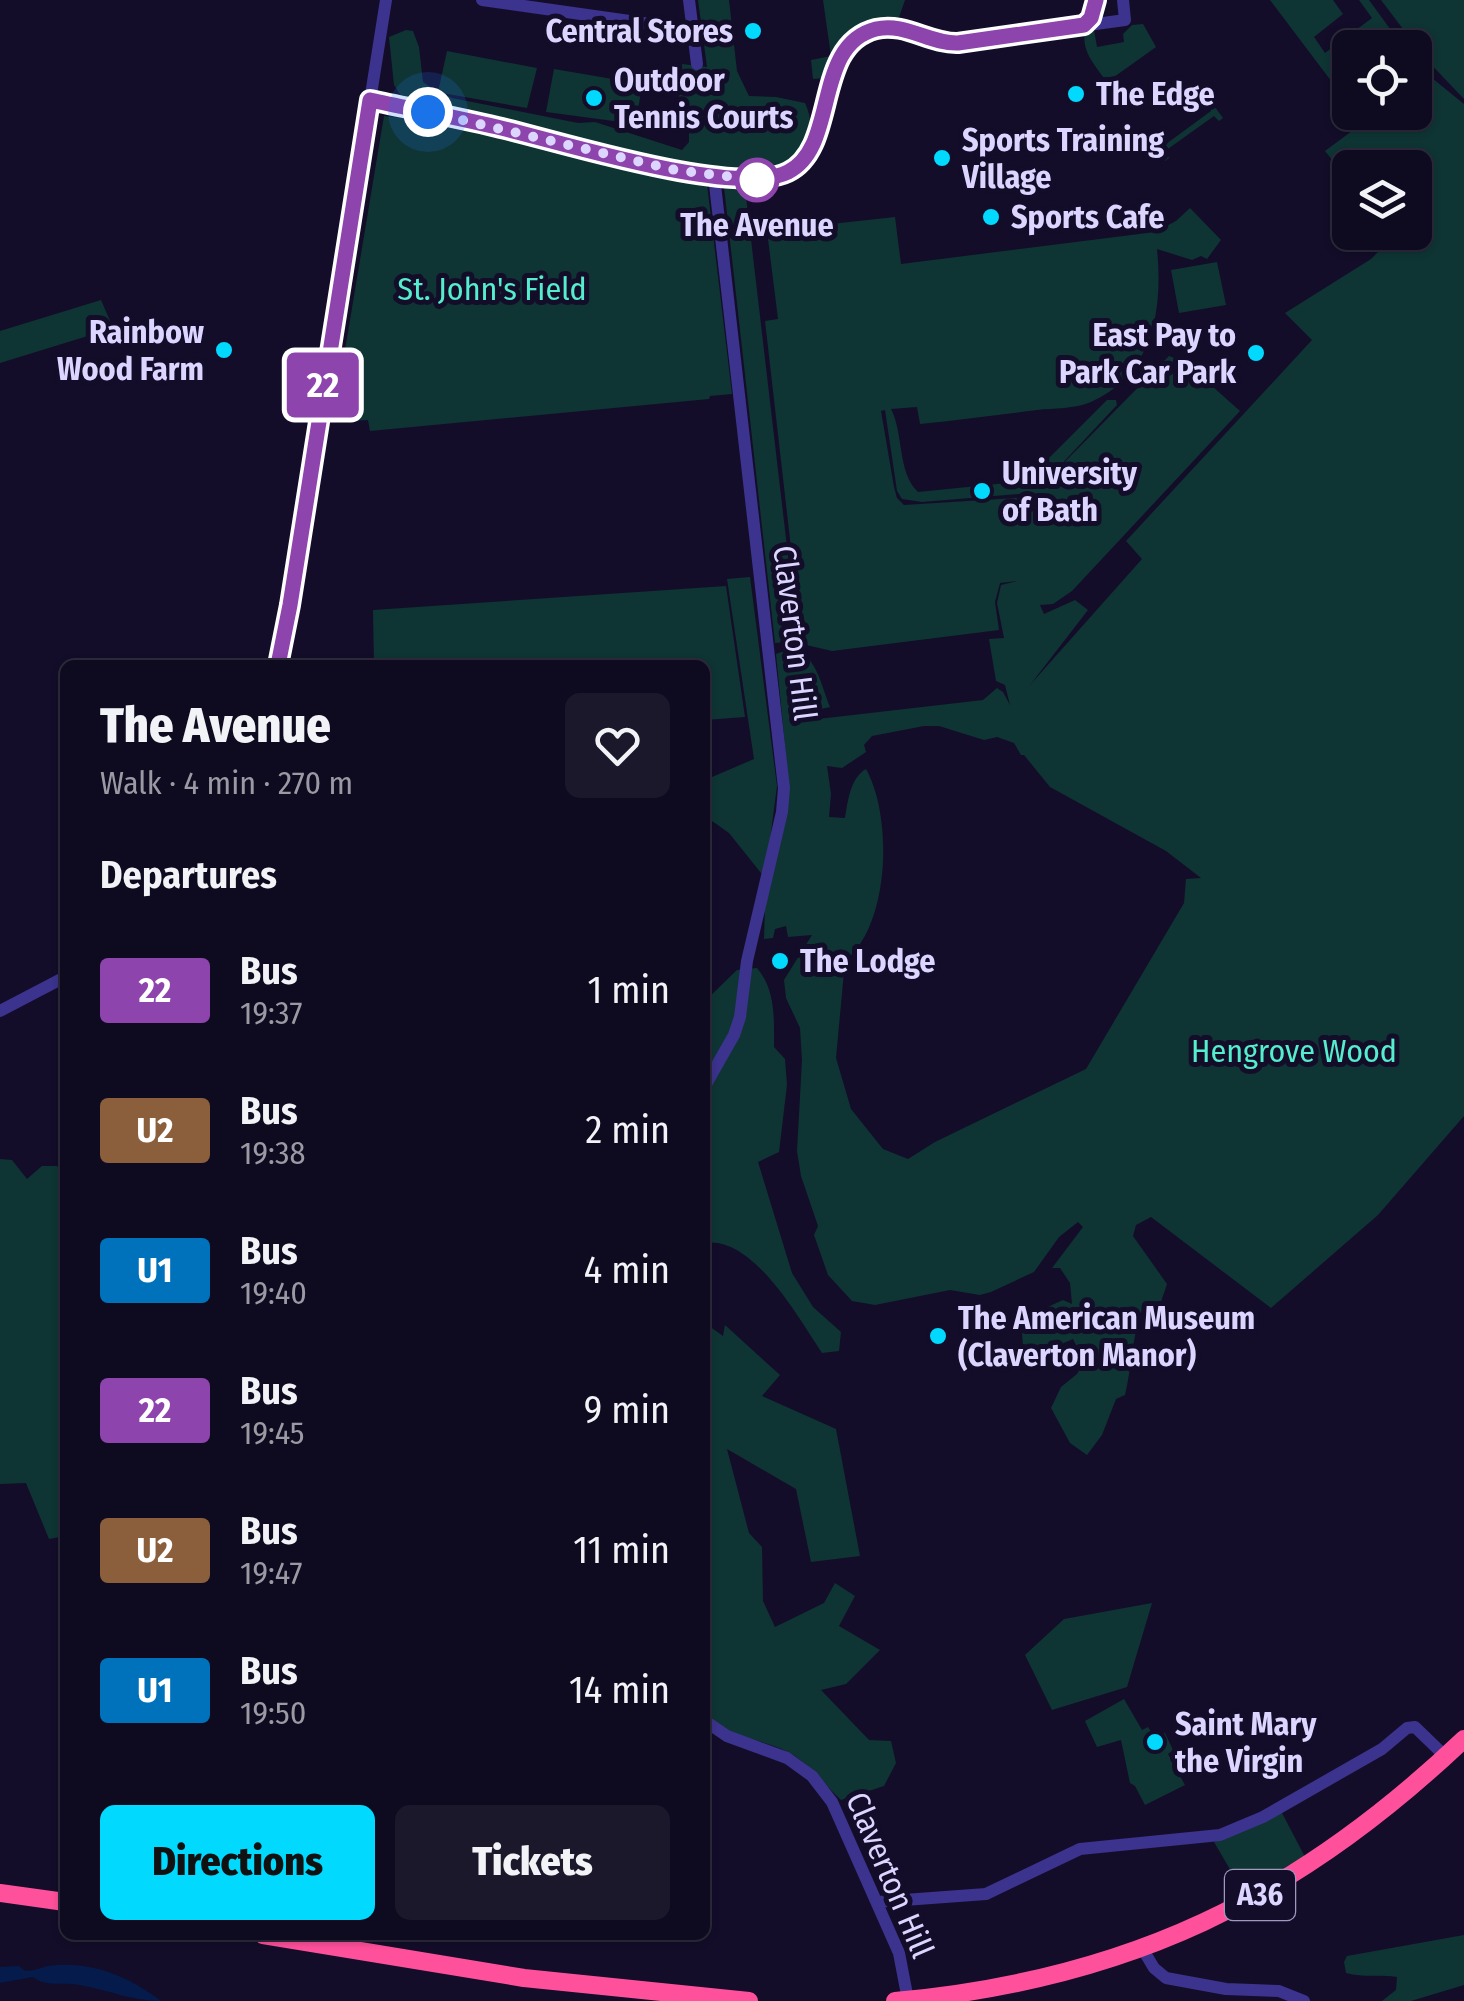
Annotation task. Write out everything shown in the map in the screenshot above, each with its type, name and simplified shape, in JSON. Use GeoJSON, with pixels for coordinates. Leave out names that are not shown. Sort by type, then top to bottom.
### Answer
{"type":"FeatureCollection","features":[{"type":"Feature","properties":{"kind":"highway","name":"A36"},"geometry":{"type":"LineString","coordinates":[[894,2001],[1018,1983],[1142,1948],[1197,1926],[1271,1889],[1358,1831],[1464,1739]]}},
{"type":"Feature","properties":{"kind":"highway"},"geometry":{"type":"LineString","coordinates":[[0,1893],[60,1901]]}},
{"type":"Feature","properties":{"kind":"highway"},"geometry":{"type":"LineString","coordinates":[[293,1940],[524,1978],[750,2001]]}},
{"type":"Feature","properties":{"kind":"street"},"geometry":{"type":"LineString","coordinates":[[279,660],[386,0]]}},
{"type":"Feature","properties":{"kind":"street"},"geometry":{"type":"LineString","coordinates":[[482,0],[693,30]]}},
{"type":"Feature","properties":{"kind":"street"},"geometry":{"type":"LineString","coordinates":[[690,0],[697,64]]}},
{"type":"Feature","properties":{"kind":"street"},"geometry":{"type":"LineString","coordinates":[[1084,25],[1091,18],[1096,0]]}},
{"type":"Feature","properties":{"kind":"street"},"geometry":{"type":"LineString","coordinates":[[370,100],[714,176],[756,180],[795,168],[813,143],[843,54],[870,31],[902,29],[946,44],[958,43],[1126,20],[1123,0]]}},
{"type":"Feature","properties":{"kind":"street","name":"Claverton Hill"},"geometry":{"type":"LineString","coordinates":[[710,1077],[740,1017],[747,961],[782,812],[784,788],[714,176]]}},
{"type":"Feature","properties":{"kind":"street"},"geometry":{"type":"LineString","coordinates":[[0,1011],[60,981]]}},
{"type":"Feature","properties":{"kind":"street","name":"Claverton Hill"},"geometry":{"type":"LineString","coordinates":[[710,1725],[727,1736],[787,1758],[812,1776],[832,1802],[899,1953],[908,2000]]}},
{"type":"Feature","properties":{"kind":"street"},"geometry":{"type":"LineString","coordinates":[[877,1902],[986,1894],[1080,1848],[1220,1835],[1264,1818],[1382,1749],[1407,1728],[1415,1727],[1446,1756]]}},
{"type":"Feature","properties":{"kind":"street"},"geometry":{"type":"LineString","coordinates":[[1142,1948],[1166,1978],[1226,1989],[1279,1990],[1304,2001]]}},
{"type":"Feature","properties":{"kind":"green space"},"geometry":{"type":"Polygon","coordinates":[[[698,0],[729,0],[737,71],[749,96],[805,103],[809,137],[799,155],[781,168],[732,173],[673,164],[403,99],[394,85],[389,37],[413,31],[423,82],[438,92],[447,51],[537,68],[527,108],[442,93],[578,123],[595,122],[682,150],[689,142],[689,132],[678,115],[682,64],[707,67],[698,0]]]}},
{"type":"Feature","properties":{"kind":"green space"},"geometry":{"type":"Polygon","coordinates":[[[823,0],[905,0],[897,23],[851,38],[837,52],[825,78],[813,79],[811,60],[831,56],[823,0]]]}},
{"type":"Feature","properties":{"kind":"green space"},"geometry":{"type":"Polygon","coordinates":[[[1270,0],[1333,0],[1343,14],[1314,37],[1325,53],[1332,48],[1332,82],[1270,0]]]}},
{"type":"Feature","properties":{"kind":"green space"},"geometry":{"type":"Polygon","coordinates":[[[1359,0],[1369,0],[1391,30],[1356,30],[1372,18],[1359,0]]]}},
{"type":"Feature","properties":{"kind":"green space"},"geometry":{"type":"Polygon","coordinates":[[[1381,0],[1464,0],[1464,99],[1432,65],[1432,30],[1404,30],[1381,0]]]}},
{"type":"Feature","properties":{"kind":"green space"},"geometry":{"type":"Polygon","coordinates":[[[1143,24],[1156,47],[1107,82],[1087,52],[1085,32],[1094,30],[1097,47],[1124,42],[1123,34],[1132,25],[1143,24]]]}},
{"type":"Feature","properties":{"kind":"green space","name":"Outdoor Tennis Courts"},"geometry":{"type":"Polygon","coordinates":[[[554,69],[642,84],[636,124],[546,112],[554,69]]]}},
{"type":"Feature","properties":{"kind":"green space","name":"Hengrove Wood"},"geometry":{"type":"Polygon","coordinates":[[[1432,78],[1464,104],[1464,1116],[1378,1215],[1271,1308],[1151,1217],[1136,1225],[1133,1236],[1167,1284],[1161,1302],[1143,1307],[1125,1395],[1116,1399],[1102,1435],[1087,1455],[1070,1443],[1051,1408],[1061,1387],[1084,1362],[1073,1339],[1038,1354],[1023,1347],[1021,1319],[1063,1300],[1072,1304],[1070,1283],[1060,1268],[1052,1268],[1083,1227],[1078,1222],[1059,1237],[1034,1272],[991,1292],[980,1295],[950,1290],[875,1305],[852,1301],[828,1275],[814,1235],[818,1226],[797,1151],[800,1028],[786,998],[784,980],[812,935],[788,937],[786,926],[775,929],[773,938],[764,939],[765,909],[789,786],[776,654],[799,653],[813,665],[830,707],[816,710],[818,719],[983,700],[997,688],[1010,705],[1005,685],[996,681],[989,639],[1004,638],[997,603],[1001,585],[1017,581],[1000,583],[995,602],[999,630],[832,651],[802,644],[765,321],[778,319],[767,231],[895,217],[901,264],[1155,232],[1190,208],[1221,240],[1207,259],[1201,256],[1192,260],[1157,249],[1158,294],[1150,337],[1129,375],[1091,402],[920,424],[917,407],[891,409],[907,474],[918,492],[1017,482],[1045,462],[1107,400],[1116,400],[1117,405],[1041,486],[1169,356],[1185,362],[1240,411],[1072,591],[1053,604],[1040,605],[1044,614],[1075,600],[1088,610],[1030,685],[1142,559],[1126,541],[1312,340],[1285,313],[1380,250],[1432,250],[1432,150],[1332,150],[1332,160],[1325,151],[1353,130],[1432,130],[1432,78]],[[885,410],[881,411],[894,487],[904,505],[1016,498],[1030,493],[922,502],[902,499],[897,491],[885,410]],[[939,726],[872,736],[864,745],[866,752],[842,768],[827,766],[829,817],[845,818],[853,784],[866,769],[875,790],[883,841],[879,897],[871,923],[845,961],[836,1058],[851,1109],[883,1149],[908,1159],[1086,1069],[1184,903],[1186,879],[1201,878],[1166,851],[1050,787],[1014,743],[997,737],[984,740],[939,726]]]}},
{"type":"Feature","properties":{"kind":"green space"},"geometry":{"type":"Polygon","coordinates":[[[1212,103],[1223,118],[1219,121],[1214,116],[1165,151],[1169,158],[1165,161],[1152,144],[1157,141],[1162,147],[1211,111],[1208,106],[1212,103]]]}},
{"type":"Feature","properties":{"kind":"green space","name":"St. John's Field"},"geometry":{"type":"Polygon","coordinates":[[[384,116],[458,124],[707,184],[732,394],[370,431],[368,420],[333,422],[384,116]]]}},
{"type":"Feature","properties":{"kind":"green space"},"geometry":{"type":"Polygon","coordinates":[[[724,187],[745,188],[798,641],[775,643],[724,187]]]}},
{"type":"Feature","properties":{"kind":"green space"},"geometry":{"type":"Polygon","coordinates":[[[1217,262],[1226,305],[1179,313],[1171,270],[1217,262]]]}},
{"type":"Feature","properties":{"kind":"green space"},"geometry":{"type":"Polygon","coordinates":[[[101,300],[111,323],[104,331],[0,363],[0,331],[101,300]]]}},
{"type":"Feature","properties":{"kind":"green space"},"geometry":{"type":"Polygon","coordinates":[[[750,577],[777,786],[765,878],[729,833],[710,820],[710,778],[754,759],[727,579],[750,577]]]}},
{"type":"Feature","properties":{"kind":"green space"},"geometry":{"type":"Polygon","coordinates":[[[726,586],[745,717],[710,720],[710,660],[374,660],[373,610],[726,586]]]}},
{"type":"Feature","properties":{"kind":"green space"},"geometry":{"type":"Polygon","coordinates":[[[757,968],[768,986],[774,1016],[774,1047],[785,1059],[787,1085],[779,1152],[758,1162],[792,1273],[813,1307],[841,1332],[839,1351],[822,1353],[757,1265],[723,1244],[710,1243],[710,996],[737,970],[757,968]]]}},
{"type":"Feature","properties":{"kind":"green space"},"geometry":{"type":"Polygon","coordinates":[[[0,1159],[12,1160],[27,1179],[42,1166],[60,1169],[60,1537],[49,1539],[26,1483],[0,1484],[0,1159]]]}},
{"type":"Feature","properties":{"kind":"green space"},"geometry":{"type":"Polygon","coordinates":[[[725,1325],[780,1375],[762,1396],[836,1429],[860,1556],[811,1562],[796,1489],[727,1449],[749,1533],[762,1547],[763,1601],[775,1627],[824,1603],[835,1583],[855,1596],[839,1626],[880,1650],[846,1684],[821,1690],[869,1740],[891,1741],[896,1763],[884,1786],[841,1800],[794,1756],[713,1721],[710,1327],[723,1336],[725,1325]]]}},
{"type":"Feature","properties":{"kind":"green space"},"geometry":{"type":"Polygon","coordinates":[[[1152,1603],[1127,1687],[1052,1710],[1025,1655],[1064,1619],[1152,1603]]]}},
{"type":"Feature","properties":{"kind":"green space"},"geometry":{"type":"Polygon","coordinates":[[[1124,1699],[1142,1730],[1148,1727],[1159,1736],[1165,1733],[1173,1750],[1168,1754],[1185,1785],[1145,1805],[1130,1783],[1121,1740],[1097,1747],[1085,1721],[1124,1699]]]}},
{"type":"Feature","properties":{"kind":"green space"},"geometry":{"type":"Polygon","coordinates":[[[1281,1811],[1305,1857],[1242,1890],[1214,1842],[1281,1811]]]}},
{"type":"Feature","properties":{"kind":"green space"},"geometry":{"type":"Polygon","coordinates":[[[1464,1935],[1464,1985],[1411,2001],[1382,2001],[1396,1990],[1397,1977],[1346,1973],[1347,1956],[1464,1935]]]}},
{"type":"Feature","properties":{"kind":"water"},"geometry":{"type":"Polygon","coordinates":[[[64,1965],[94,1968],[122,1977],[161,2001],[47,1983],[33,1977],[0,1983],[0,1967],[19,1966],[25,1971],[64,1965]]]}},
{"type":"Feature","properties":{"kind":"bus line","name":"22"},"geometry":{"type":"LineString","coordinates":[[279,660],[370,100],[675,170],[765,179],[787,173],[809,153],[843,54],[870,31],[902,29],[946,44],[958,43],[1084,25],[1091,18],[1096,0]]}},
{"type":"Feature","properties":{"kind":"place","name":"Central Stores"},"geometry":{"type":"Point","coordinates":[753,31]}},
{"type":"Feature","properties":{"kind":"place","name":"The Edge"},"geometry":{"type":"Point","coordinates":[1076,94]}},
{"type":"Feature","properties":{"kind":"place","name":"Outdoor Tennis Courts"},"geometry":{"type":"Point","coordinates":[594,98]}},
{"type":"Feature","properties":{"kind":"place","name":"Sports Training Village"},"geometry":{"type":"Point","coordinates":[942,158]}},
{"type":"Feature","properties":{"kind":"place","name":"The Avenue"},"geometry":{"type":"Point","coordinates":[757,180]}},
{"type":"Feature","properties":{"kind":"place","name":"Sports Cafe"},"geometry":{"type":"Point","coordinates":[991,217]}},
{"type":"Feature","properties":{"kind":"place","name":"Rainbow Wood Farm"},"geometry":{"type":"Point","coordinates":[224,350]}},
{"type":"Feature","properties":{"kind":"place","name":"East Pay to Park Car Park"},"geometry":{"type":"Point","coordinates":[1256,353]}},
{"type":"Feature","properties":{"kind":"place","name":"University of Bath"},"geometry":{"type":"Point","coordinates":[982,491]}},
{"type":"Feature","properties":{"kind":"place","name":"The Lodge"},"geometry":{"type":"Point","coordinates":[780,961]}},
{"type":"Feature","properties":{"kind":"place","name":"The American Museum (Claverton Manor)"},"geometry":{"type":"Point","coordinates":[938,1336]}},
{"type":"Feature","properties":{"kind":"place","name":"Saint Mary the Virgin"},"geometry":{"type":"Point","coordinates":[1155,1742]}},
{"type":"Feature","properties":{"kind":"route"},"geometry":{"type":"LineString","coordinates":[[428,112],[675,170],[757,180]]}}]}
